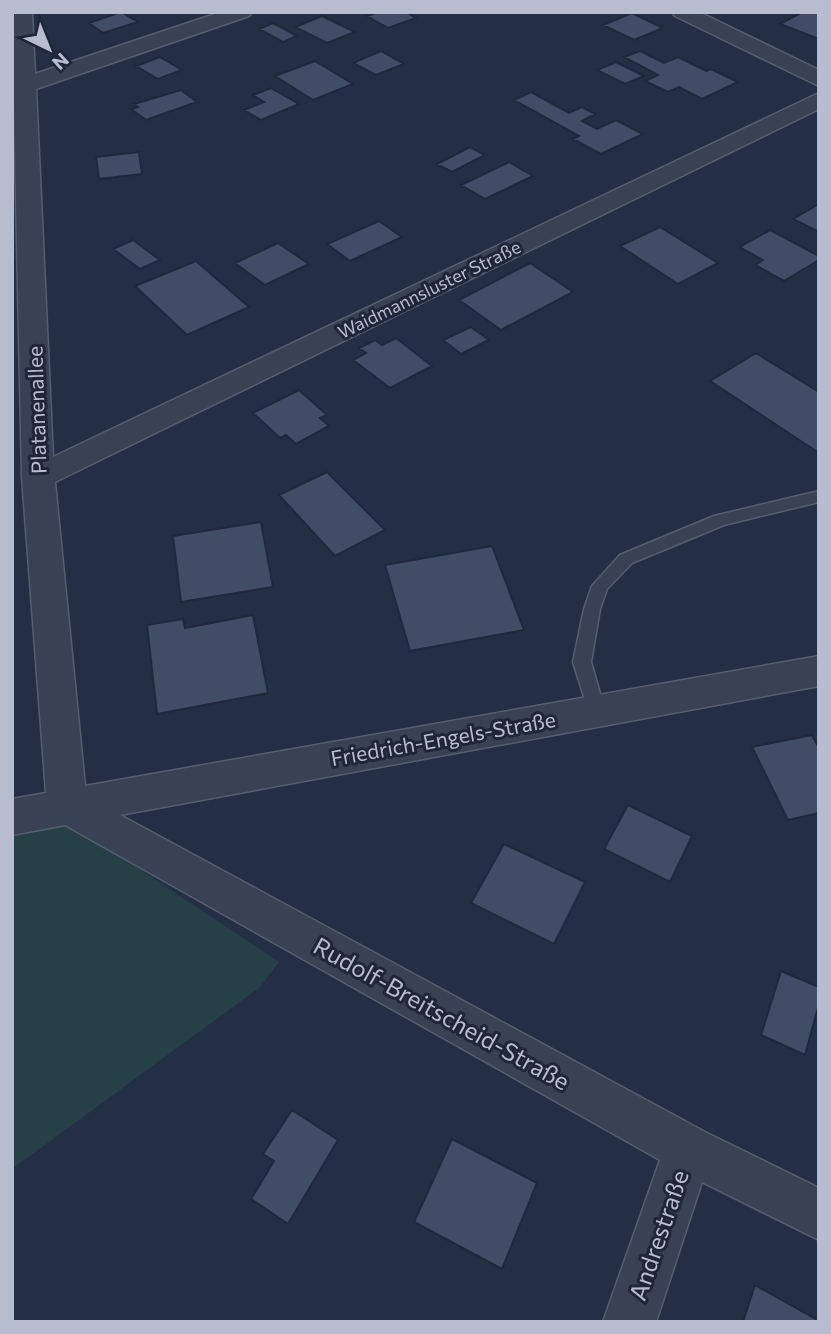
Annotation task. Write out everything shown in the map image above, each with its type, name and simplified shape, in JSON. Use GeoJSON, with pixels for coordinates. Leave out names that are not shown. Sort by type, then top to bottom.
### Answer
{"type":"FeatureCollection","features":[{"type":"Feature","properties":{"kind":"street","name":"Platanenallee"},"geometry":{"type":"LineString","coordinates":[[22,12],[27,301],[38,477],[67,806]]}},
{"type":"Feature","properties":{"kind":"street"},"geometry":{"type":"LineString","coordinates":[[25,85],[242,12]]}},
{"type":"Feature","properties":{"kind":"street"},"geometry":{"type":"LineString","coordinates":[[682,12],[819,79]]}},
{"type":"Feature","properties":{"kind":"street","name":"Waidmannsluster Straße"},"geometry":{"type":"LineString","coordinates":[[38,477],[819,100]]}},
{"type":"Feature","properties":{"kind":"street","name":"Friedrich-Engels-Straße"},"geometry":{"type":"LineString","coordinates":[[12,817],[819,671]]}},
{"type":"Feature","properties":{"kind":"street","name":"Rudolf-Breitscheid-Straße"},"geometry":{"type":"LineString","coordinates":[[67,806],[688,1149],[819,1214]]}},
{"type":"Feature","properties":{"kind":"street","name":"Andrestraße"},"geometry":{"type":"LineString","coordinates":[[629,1322],[688,1149]]}},
{"type":"Feature","properties":{"kind":"lane"},"geometry":{"type":"LineString","coordinates":[[596,711],[582,662],[592,609],[600,586],[626,559],[720,520],[819,496]]}},
{"type":"Feature","properties":{"kind":"green space"},"geometry":{"type":"Polygon","coordinates":[[[63,818],[279,962],[260,987],[12,1169],[12,829],[63,818]]]}},
{"type":"Feature","properties":{"kind":"building"},"geometry":{"type":"Polygon","coordinates":[[[121,12],[138,22],[103,33],[89,23],[121,12]]]}},
{"type":"Feature","properties":{"kind":"building"},"geometry":{"type":"Polygon","coordinates":[[[378,12],[406,12],[416,18],[388,28],[367,16],[378,12]]]}},
{"type":"Feature","properties":{"kind":"building"},"geometry":{"type":"Polygon","coordinates":[[[802,12],[819,12],[819,39],[780,24],[802,12]]]}},
{"type":"Feature","properties":{"kind":"building"},"geometry":{"type":"Polygon","coordinates":[[[632,13],[663,28],[634,40],[603,25],[632,13]]]}},
{"type":"Feature","properties":{"kind":"building"},"geometry":{"type":"Polygon","coordinates":[[[322,16],[355,32],[327,43],[295,27],[322,16]]]}},
{"type":"Feature","properties":{"kind":"building"},"geometry":{"type":"Polygon","coordinates":[[[273,23],[297,36],[283,42],[259,29],[273,23]]]}},
{"type":"Feature","properties":{"kind":"building"},"geometry":{"type":"Polygon","coordinates":[[[381,51],[404,64],[376,75],[353,63],[381,51]]]}},
{"type":"Feature","properties":{"kind":"building"},"geometry":{"type":"Polygon","coordinates":[[[640,51],[664,63],[678,57],[706,71],[711,69],[738,82],[702,99],[679,87],[668,92],[645,81],[658,75],[624,57],[640,51]]]}},
{"type":"Feature","properties":{"kind":"building"},"geometry":{"type":"Polygon","coordinates":[[[160,57],[182,70],[158,79],[136,66],[160,57]]]}},
{"type":"Feature","properties":{"kind":"building"},"geometry":{"type":"Polygon","coordinates":[[[315,61],[353,84],[313,100],[275,76],[315,61]]]}},
{"type":"Feature","properties":{"kind":"building"},"geometry":{"type":"Polygon","coordinates":[[[616,62],[644,76],[625,84],[597,70],[616,62]]]}},
{"type":"Feature","properties":{"kind":"building"},"geometry":{"type":"Polygon","coordinates":[[[271,88],[299,104],[261,120],[244,110],[264,102],[253,95],[271,88]]]}},
{"type":"Feature","properties":{"kind":"building"},"geometry":{"type":"Polygon","coordinates":[[[181,90],[197,102],[146,120],[131,109],[138,107],[134,104],[181,90]]]}},
{"type":"Feature","properties":{"kind":"building"},"geometry":{"type":"Polygon","coordinates":[[[531,92],[569,113],[582,107],[595,114],[582,121],[597,129],[616,120],[643,134],[601,154],[573,139],[579,136],[514,100],[531,92]]]}},
{"type":"Feature","properties":{"kind":"building"},"geometry":{"type":"Polygon","coordinates":[[[470,147],[485,155],[452,172],[437,164],[470,147]]]}},
{"type":"Feature","properties":{"kind":"building"},"geometry":{"type":"Polygon","coordinates":[[[139,152],[142,174],[99,179],[96,157],[139,152]]]}},
{"type":"Feature","properties":{"kind":"building"},"geometry":{"type":"Polygon","coordinates":[[[509,162],[533,176],[485,199],[461,185],[509,162]]]}},
{"type":"Feature","properties":{"kind":"building"},"geometry":{"type":"Polygon","coordinates":[[[819,204],[819,232],[793,219],[819,204]]]}},
{"type":"Feature","properties":{"kind":"building"},"geometry":{"type":"Polygon","coordinates":[[[379,221],[402,237],[350,261],[327,244],[379,221]]]}},
{"type":"Feature","properties":{"kind":"building"},"geometry":{"type":"Polygon","coordinates":[[[660,227],[718,263],[678,284],[620,246],[660,227]]]}},
{"type":"Feature","properties":{"kind":"building"},"geometry":{"type":"Polygon","coordinates":[[[770,230],[819,256],[819,260],[784,281],[755,265],[763,260],[739,247],[770,230]]]}},
{"type":"Feature","properties":{"kind":"building"},"geometry":{"type":"Polygon","coordinates":[[[133,240],[160,260],[140,269],[113,249],[133,240]]]}},
{"type":"Feature","properties":{"kind":"building"},"geometry":{"type":"Polygon","coordinates":[[[278,243],[309,264],[265,285],[235,263],[278,243]]]}},
{"type":"Feature","properties":{"kind":"building"},"geometry":{"type":"Polygon","coordinates":[[[196,261],[249,307],[187,335],[135,286],[196,261]]]}},
{"type":"Feature","properties":{"kind":"building"},"geometry":{"type":"Polygon","coordinates":[[[530,263],[573,292],[501,330],[459,300],[530,263]]]}},
{"type":"Feature","properties":{"kind":"building"},"geometry":{"type":"Polygon","coordinates":[[[471,327],[489,340],[461,354],[443,340],[471,327]]]}},
{"type":"Feature","properties":{"kind":"building"},"geometry":{"type":"Polygon","coordinates":[[[396,338],[432,366],[390,388],[353,360],[366,353],[359,348],[375,340],[382,345],[396,338]]]}},
{"type":"Feature","properties":{"kind":"building"},"geometry":{"type":"Polygon","coordinates":[[[756,353],[819,392],[819,453],[710,381],[756,353]]]}},
{"type":"Feature","properties":{"kind":"building"},"geometry":{"type":"Polygon","coordinates":[[[299,390],[327,415],[320,418],[329,426],[296,444],[286,435],[280,438],[253,413],[299,390]]]}},
{"type":"Feature","properties":{"kind":"building"},"geometry":{"type":"Polygon","coordinates":[[[327,472],[385,530],[335,556],[279,495],[327,472]]]}},
{"type":"Feature","properties":{"kind":"building"},"geometry":{"type":"Polygon","coordinates":[[[261,522],[273,587],[181,602],[173,536],[261,522]]]}},
{"type":"Feature","properties":{"kind":"building"},"geometry":{"type":"Polygon","coordinates":[[[492,546],[524,630],[410,651],[385,565],[492,546]]]}},
{"type":"Feature","properties":{"kind":"building"},"geometry":{"type":"Polygon","coordinates":[[[253,615],[268,693],[157,714],[147,625],[183,619],[185,628],[253,615]]]}},
{"type":"Feature","properties":{"kind":"building"},"geometry":{"type":"Polygon","coordinates":[[[812,735],[819,748],[819,813],[788,820],[752,747],[812,735]]]}},
{"type":"Feature","properties":{"kind":"building"},"geometry":{"type":"Polygon","coordinates":[[[628,805],[692,836],[670,882],[604,849],[628,805]]]}},
{"type":"Feature","properties":{"kind":"building"},"geometry":{"type":"Polygon","coordinates":[[[504,844],[585,882],[554,944],[471,903],[504,844]]]}},
{"type":"Feature","properties":{"kind":"building"},"geometry":{"type":"Polygon","coordinates":[[[781,971],[819,987],[819,1004],[805,1055],[761,1035],[781,971]]]}},
{"type":"Feature","properties":{"kind":"building"},"geometry":{"type":"Polygon","coordinates":[[[292,1110],[338,1140],[288,1224],[251,1199],[274,1161],[263,1154],[292,1110]]]}},
{"type":"Feature","properties":{"kind":"building"},"geometry":{"type":"Polygon","coordinates":[[[452,1139],[537,1183],[502,1269],[414,1222],[452,1139]]]}},
{"type":"Feature","properties":{"kind":"building"},"geometry":{"type":"Polygon","coordinates":[[[755,1285],[819,1321],[819,1322],[743,1322],[755,1285]]]}}]}
